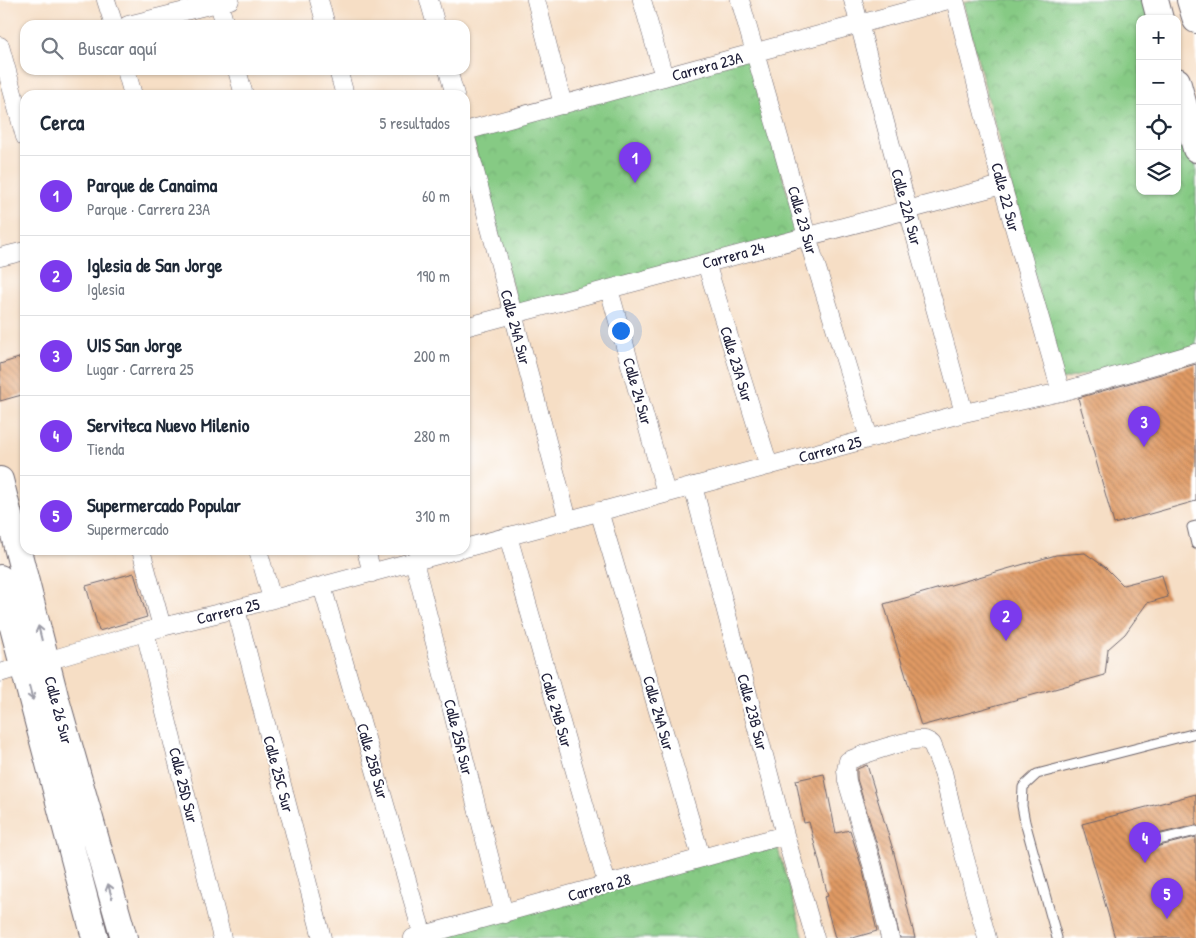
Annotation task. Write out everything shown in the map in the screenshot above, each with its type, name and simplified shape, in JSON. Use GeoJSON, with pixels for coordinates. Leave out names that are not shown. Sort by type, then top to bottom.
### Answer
{"type":"FeatureCollection","features":[{"type":"Feature","properties":{"kind":"street"},"geometry":{"type":"LineString","coordinates":[[106,0],[112,20]]}},
{"type":"Feature","properties":{"kind":"street"},"geometry":{"type":"LineString","coordinates":[[319,0],[325,20]]}},
{"type":"Feature","properties":{"kind":"street"},"geometry":{"type":"LineString","coordinates":[[429,0],[435,20]]}},
{"type":"Feature","properties":{"kind":"street"},"geometry":{"type":"LineString","coordinates":[[536,0],[563,104]]}},
{"type":"Feature","properties":{"kind":"street"},"geometry":{"type":"LineString","coordinates":[[642,0],[664,77]]}},
{"type":"Feature","properties":{"kind":"street","name":"Calle 23 Sur"},"geometry":{"type":"LineString","coordinates":[[740,0],[807,236],[869,438]]}},
{"type":"Feature","properties":{"kind":"street","name":"Calle 22A Sur"},"geometry":{"type":"LineString","coordinates":[[853,0],[964,413]]}},
{"type":"Feature","properties":{"kind":"street","name":"Carrera 23A"},"geometry":{"type":"LineString","coordinates":[[470,132],[563,104],[948,0]]}},
{"type":"Feature","properties":{"kind":"street","name":"Calle 22 Sur"},"geometry":{"type":"LineString","coordinates":[[956,0],[1002,185],[1061,392]]}},
{"type":"Feature","properties":{"kind":"street"},"geometry":{"type":"LineString","coordinates":[[1155,0],[1159,15]]}},
{"type":"Feature","properties":{"kind":"street"},"geometry":{"type":"LineString","coordinates":[[1190,0],[1196,20]]}},
{"type":"Feature","properties":{"kind":"street"},"geometry":{"type":"LineString","coordinates":[[148,20],[222,1],[224,20]]}},
{"type":"Feature","properties":{"kind":"street"},"geometry":{"type":"LineString","coordinates":[[0,46],[3,68],[20,121]]}},
{"type":"Feature","properties":{"kind":"street"},"geometry":{"type":"LineString","coordinates":[[127,75],[132,90]]}},
{"type":"Feature","properties":{"kind":"street"},"geometry":{"type":"LineString","coordinates":[[238,75],[243,90]]}},
{"type":"Feature","properties":{"kind":"street"},"geometry":{"type":"LineString","coordinates":[[339,75],[344,90]]}},
{"type":"Feature","properties":{"kind":"street"},"geometry":{"type":"LineString","coordinates":[[449,75],[454,90]]}},
{"type":"Feature","properties":{"kind":"street"},"geometry":{"type":"LineString","coordinates":[[1181,95],[1196,148]]}},
{"type":"Feature","properties":{"kind":"street","name":"Calle 24A Sur"},"geometry":{"type":"LineString","coordinates":[[470,152],[568,520]]}},
{"type":"Feature","properties":{"kind":"street","name":"Carrera 24"},"geometry":{"type":"LineString","coordinates":[[470,326],[1002,185]]}},
{"type":"Feature","properties":{"kind":"street"},"geometry":{"type":"LineString","coordinates":[[0,257],[20,252]]}},
{"type":"Feature","properties":{"kind":"street","name":"Calle 23A Sur"},"geometry":{"type":"LineString","coordinates":[[706,263],[768,466]]}},
{"type":"Feature","properties":{"kind":"street","name":"Calle 24 Sur"},"geometry":{"type":"LineString","coordinates":[[609,289],[666,493]]}},
{"type":"Feature","properties":{"kind":"street","name":"Carrera 25"},"geometry":{"type":"LineString","coordinates":[[470,544],[599,512],[964,413],[1061,392],[1196,353]]}},
{"type":"Feature","properties":{"kind":"street","name":"Calle 26 Sur"},"geometry":{"type":"LineString","coordinates":[[0,480],[23,666],[55,696],[124,938]]}},
{"type":"Feature","properties":{"kind":"street","name":"Calle 23B Sur"},"geometry":{"type":"LineString","coordinates":[[693,486],[785,835],[815,938]]}},
{"type":"Feature","properties":{"kind":"street","name":"Calle 24A Sur"},"geometry":{"type":"LineString","coordinates":[[599,512],[701,857]]}},
{"type":"Feature","properties":{"kind":"street","name":"Calle 24B Sur"},"geometry":{"type":"LineString","coordinates":[[508,536],[607,884]]}},
{"type":"Feature","properties":{"kind":"street"},"geometry":{"type":"LineString","coordinates":[[142,555],[162,627]]}},
{"type":"Feature","properties":{"kind":"street"},"geometry":{"type":"LineString","coordinates":[[259,555],[272,600]]}},
{"type":"Feature","properties":{"kind":"street"},"geometry":{"type":"LineString","coordinates":[[367,555],[372,573]]}},
{"type":"Feature","properties":{"kind":"street","name":"Carrera 25"},"geometry":{"type":"LineString","coordinates":[[23,666],[434,555]]}},
{"type":"Feature","properties":{"kind":"street","name":"Calle 25A Sur"},"geometry":{"type":"LineString","coordinates":[[414,561],[504,914]]}},
{"type":"Feature","properties":{"kind":"street","name":"Calle 26 Sur"},"geometry":{"type":"LineString","coordinates":[[0,578],[95,938]]}},
{"type":"Feature","properties":{"kind":"street","name":"Calle 25B Sur"},"geometry":{"type":"LineString","coordinates":[[322,586],[418,937]]}},
{"type":"Feature","properties":{"kind":"street","name":"Calle 25C Sur"},"geometry":{"type":"LineString","coordinates":[[236,609],[322,938]]}},
{"type":"Feature","properties":{"kind":"street","name":"Calle 25D Sur"},"geometry":{"type":"LineString","coordinates":[[145,632],[222,938]]}},
{"type":"Feature","properties":{"kind":"street"},"geometry":{"type":"LineString","coordinates":[[890,938],[873,868],[847,782],[846,770],[848,762],[859,756],[912,741],[924,740],[932,744],[944,772],[954,822],[987,938]]}},
{"type":"Feature","properties":{"kind":"street","name":"Carrera 28"},"geometry":{"type":"LineString","coordinates":[[418,937],[785,835]]}},
{"type":"Feature","properties":{"kind":"lane"},"geometry":{"type":"LineString","coordinates":[[1196,526],[1192,527],[1196,544]]}},
{"type":"Feature","properties":{"kind":"lane"},"geometry":{"type":"LineString","coordinates":[[1058,938],[1022,806],[1023,787],[1037,774],[1196,733]]}},
{"type":"Feature","properties":{"kind":"lane"},"geometry":{"type":"LineString","coordinates":[[1150,842],[1196,831]]}},
{"type":"Feature","properties":{"kind":"green space"},"geometry":{"type":"Polygon","coordinates":[[[976,0],[1152,0],[1156,15],[1136,15],[1136,195],[1181,195],[1181,106],[1196,160],[1196,346],[1062,380],[963,3],[976,0]]]}},
{"type":"Feature","properties":{"kind":"green space"},"geometry":{"type":"Polygon","coordinates":[[[748,58],[799,233],[518,308],[471,133],[748,58]]]}},
{"type":"Feature","properties":{"kind":"green space"},"geometry":{"type":"Polygon","coordinates":[[[776,842],[804,938],[431,938],[776,842]]]}},
{"type":"Feature","properties":{"kind":"building"},"geometry":{"type":"Polygon","coordinates":[[[20,358],[20,395],[0,401],[0,364],[20,358]]]}},
{"type":"Feature","properties":{"kind":"building"},"geometry":{"type":"Polygon","coordinates":[[[1196,364],[1196,501],[1114,524],[1078,398],[1196,364]]]}},
{"type":"Feature","properties":{"kind":"building"},"geometry":{"type":"Polygon","coordinates":[[[1085,553],[1105,567],[1123,585],[1162,575],[1168,597],[1147,603],[1125,634],[1108,649],[1105,675],[921,726],[884,604],[1056,555],[1085,553]]]}},
{"type":"Feature","properties":{"kind":"building"},"geometry":{"type":"Polygon","coordinates":[[[134,573],[147,617],[99,631],[86,586],[134,573]]]}},
{"type":"Feature","properties":{"kind":"building"},"geometry":{"type":"Polygon","coordinates":[[[867,765],[894,853],[915,938],[900,938],[883,865],[857,779],[857,769],[867,765]]]}},
{"type":"Feature","properties":{"kind":"building"},"geometry":{"type":"Polygon","coordinates":[[[824,774],[836,833],[850,830],[863,871],[877,931],[853,938],[835,938],[824,897],[828,896],[809,822],[804,823],[796,780],[824,774]]]}},
{"type":"Feature","properties":{"kind":"building"},"geometry":{"type":"Polygon","coordinates":[[[1196,794],[1196,825],[1149,836],[1145,838],[1144,843],[1146,847],[1151,848],[1196,837],[1196,938],[1115,938],[1082,824],[1196,794]]]}},
{"type":"Feature","properties":{"kind":"place","name":"Parque de Canaima"},"geometry":{"type":"Point","coordinates":[635,183]}},
{"type":"Feature","properties":{"kind":"place","name":"UIS San Jorge"},"geometry":{"type":"Point","coordinates":[1144,447]}},
{"type":"Feature","properties":{"kind":"place","name":"Iglesia de San Jorge"},"geometry":{"type":"Point","coordinates":[1006,641]}},
{"type":"Feature","properties":{"kind":"place","name":"Serviteca Nuevo Milenio"},"geometry":{"type":"Point","coordinates":[1145,863]}},
{"type":"Feature","properties":{"kind":"place","name":"Supermercado Popular"},"geometry":{"type":"Point","coordinates":[1167,919]}}]}
